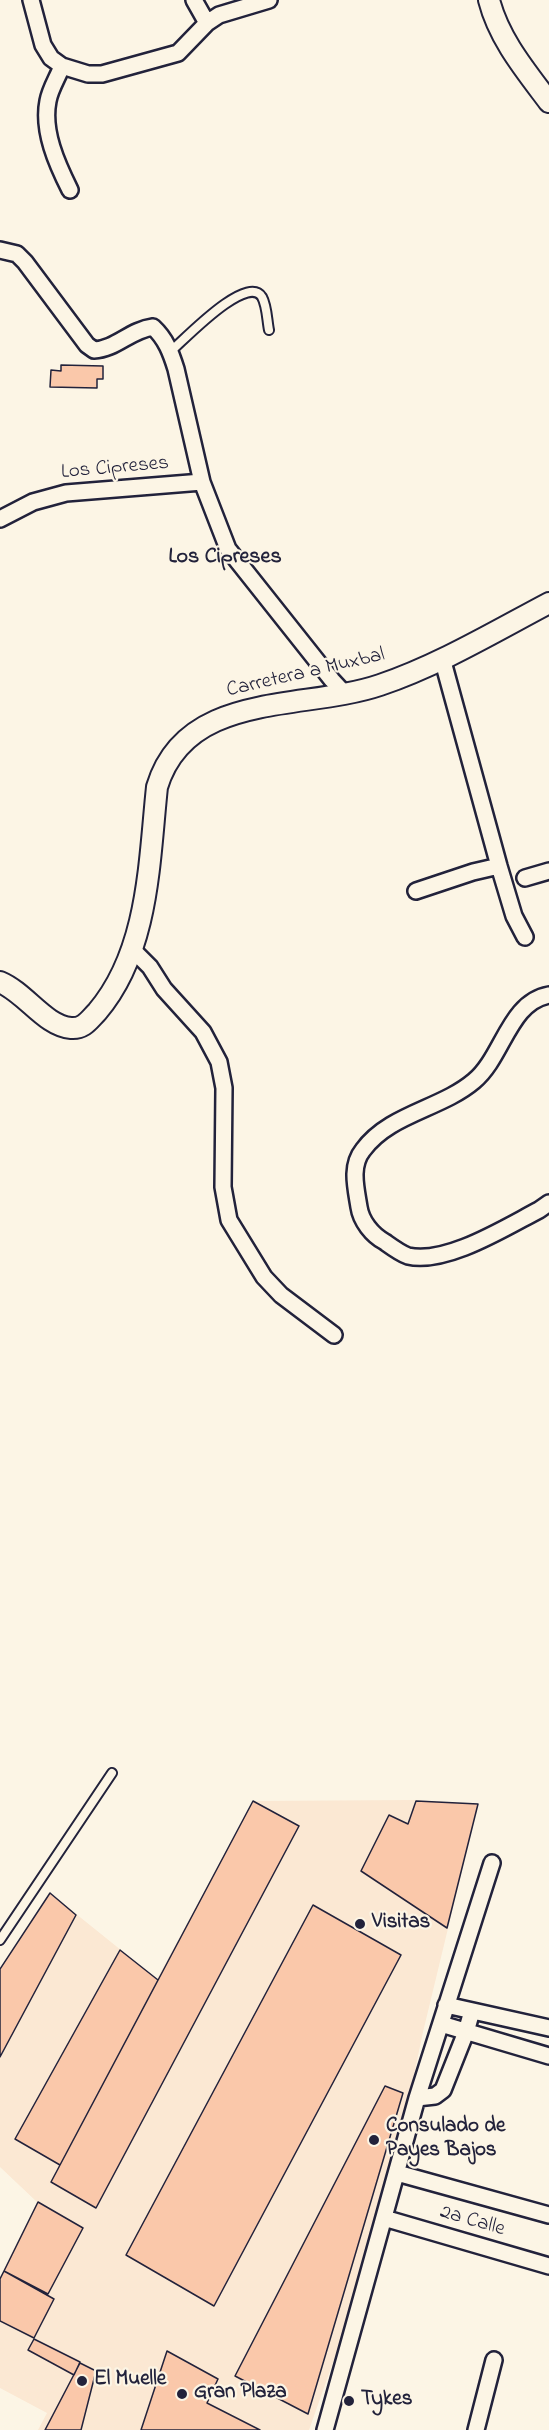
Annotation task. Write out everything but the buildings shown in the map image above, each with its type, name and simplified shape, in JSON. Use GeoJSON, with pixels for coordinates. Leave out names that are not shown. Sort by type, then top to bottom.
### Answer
{"type":"FeatureCollection","features":[{"type":"Feature","properties":{"kind":"street"},"geometry":{"type":"LineString","coordinates":[[31,0],[43,45],[51,58],[62,66],[88,74],[102,74],[178,53],[207,23],[219,15],[269,0]]}},
{"type":"Feature","properties":{"kind":"street"},"geometry":{"type":"LineString","coordinates":[[194,0],[207,23]]}},
{"type":"Feature","properties":{"kind":"street"},"geometry":{"type":"LineString","coordinates":[[489,0],[493,19],[500,33],[549,102]]}},
{"type":"Feature","properties":{"kind":"street"},"geometry":{"type":"LineString","coordinates":[[62,66],[48,101],[48,128],[57,164],[70,190]]}},
{"type":"Feature","properties":{"kind":"street"},"geometry":{"type":"LineString","coordinates":[[0,250],[17,254],[25,262],[87,345],[94,350],[104,350],[140,329],[153,327],[161,334],[171,351],[202,482],[228,549],[339,687]]}},
{"type":"Feature","properties":{"kind":"street","name":"Los Cipreses"},"geometry":{"type":"LineString","coordinates":[[0,519],[33,502],[66,493],[202,482]]}},
{"type":"Feature","properties":{"kind":"street","name":"Carretera a Muxbal"},"geometry":{"type":"LineString","coordinates":[[0,982],[15,988],[40,1012],[65,1027],[75,1028],[85,1025],[105,1002],[132,949],[144,908],[157,787],[168,759],[187,737],[210,722],[251,709],[339,687],[378,686],[408,675],[549,603]]}},
{"type":"Feature","properties":{"kind":"street"},"geometry":{"type":"LineString","coordinates":[[442,658],[499,866],[514,916],[525,937]]}},
{"type":"Feature","properties":{"kind":"street"},"geometry":{"type":"LineString","coordinates":[[416,891],[499,866]]}},
{"type":"Feature","properties":{"kind":"street"},"geometry":{"type":"LineString","coordinates":[[525,878],[549,871]]}},
{"type":"Feature","properties":{"kind":"street"},"geometry":{"type":"LineString","coordinates":[[132,949],[150,967],[164,989],[202,1032],[219,1062],[224,1088],[223,1186],[229,1220],[264,1277],[280,1295],[334,1335]]}},
{"type":"Feature","properties":{"kind":"street"},"geometry":{"type":"LineString","coordinates":[[549,995],[538,998],[522,1009],[490,1062],[474,1081],[420,1112],[388,1127],[362,1150],[355,1169],[360,1215],[370,1230],[381,1240],[407,1255],[433,1256],[468,1245],[549,1203]]}},
{"type":"Feature","properties":{"kind":"street"},"geometry":{"type":"LineString","coordinates":[[325,2430],[417,2098],[492,1863]]}},
{"type":"Feature","properties":{"kind":"street"},"geometry":{"type":"LineString","coordinates":[[446,2005],[549,2028]]}},
{"type":"Feature","properties":{"kind":"street"},"geometry":{"type":"LineString","coordinates":[[417,2098],[440,2094],[466,2032],[472,2011]]}},
{"type":"Feature","properties":{"kind":"street"},"geometry":{"type":"LineString","coordinates":[[441,2024],[549,2056]]}},
{"type":"Feature","properties":{"kind":"street"},"geometry":{"type":"LineString","coordinates":[[397,2173],[549,2215]]}},
{"type":"Feature","properties":{"kind":"street","name":"2a Calle"},"geometry":{"type":"LineString","coordinates":[[384,2218],[549,2266]]}},
{"type":"Feature","properties":{"kind":"street"},"geometry":{"type":"LineString","coordinates":[[476,2430],[494,2360]]}},
{"type":"Feature","properties":{"kind":"lane"},"geometry":{"type":"LineString","coordinates":[[171,351],[234,297],[249,291],[256,292],[262,297],[269,330]]}},
{"type":"Feature","properties":{"kind":"lane"},"geometry":{"type":"LineString","coordinates":[[0,1940],[112,1773]]}},
{"type":"Feature","properties":{"kind":"shaded area"},"geometry":{"type":"Polygon","coordinates":[[[415,1800],[478,1804],[423,2032],[384,2218],[309,2430],[38,2430],[47,2413],[0,2388],[0,2277],[37,2202],[0,2167],[0,1969],[50,1893],[157,1979],[253,1801],[415,1800]]]}},
{"type":"Feature","properties":{"kind":"place","name":"Visitas"},"geometry":{"type":"Point","coordinates":[360,1924]}},
{"type":"Feature","properties":{"kind":"place","name":"Consulado de Payes Bajos"},"geometry":{"type":"Point","coordinates":[374,2140]}},
{"type":"Feature","properties":{"kind":"place","name":"El Muelle"},"geometry":{"type":"Point","coordinates":[82,2381]}},
{"type":"Feature","properties":{"kind":"place","name":"Gran Plaza"},"geometry":{"type":"Point","coordinates":[182,2394]}},
{"type":"Feature","properties":{"kind":"place","name":"Tykes"},"geometry":{"type":"Point","coordinates":[349,2401]}},
{"type":"Feature","properties":{"kind":"district","name":"Los Cipreses"},"geometry":{"type":"Point","coordinates":[225,558]}}]}
